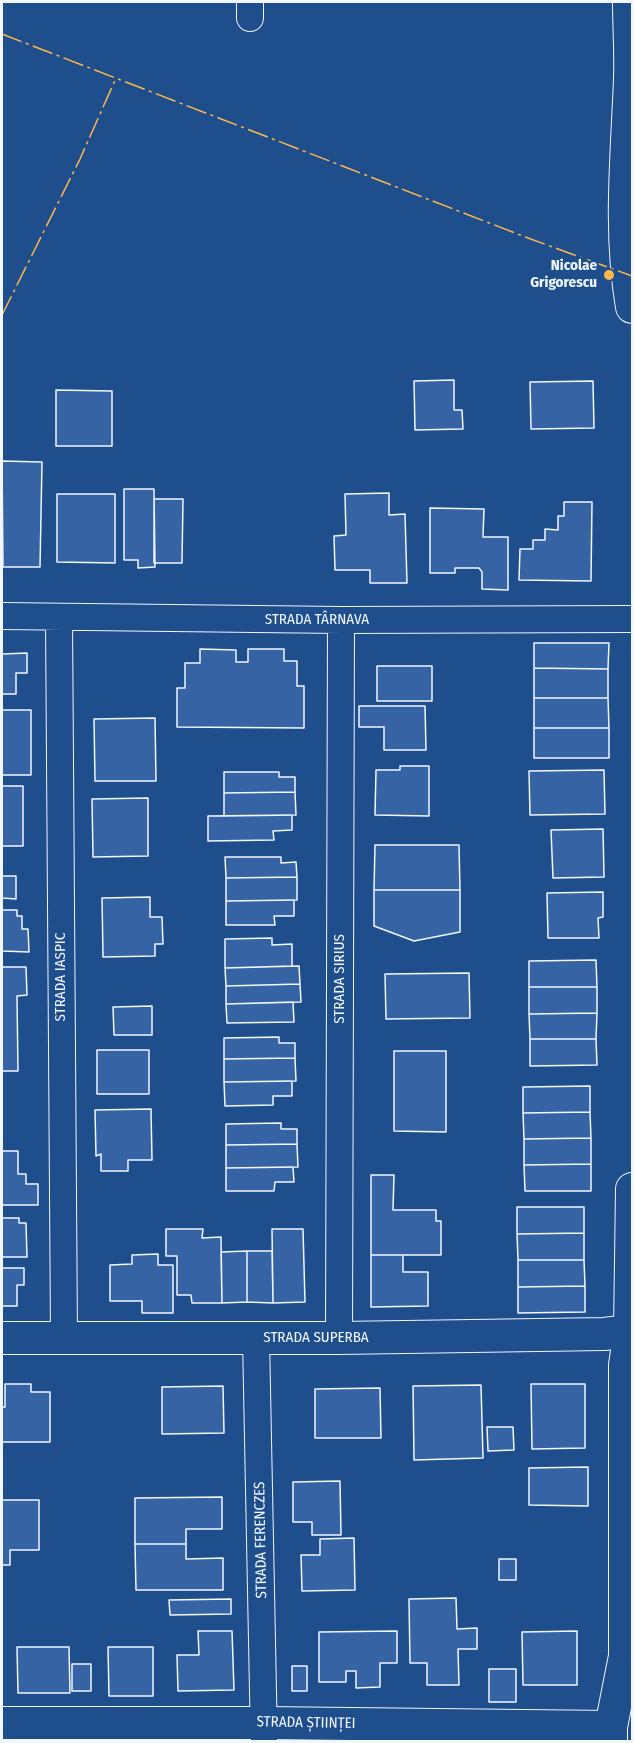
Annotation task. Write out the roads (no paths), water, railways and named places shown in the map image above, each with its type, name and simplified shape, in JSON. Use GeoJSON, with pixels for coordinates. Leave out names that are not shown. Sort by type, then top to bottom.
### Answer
{"type":"FeatureCollection","features":[{"type":"Feature","properties":{"kind":"street"},"geometry":{"type":"LineString","coordinates":[[629,2],[632,75],[624,211],[626,274],[633,307]]}},
{"type":"Feature","properties":{"kind":"street","name":"STRADA TÂRNAVA"},"geometry":{"type":"LineString","coordinates":[[2,616],[341,620],[633,619]]}},
{"type":"Feature","properties":{"kind":"street","name":"STRADA IASPIC"},"geometry":{"type":"LineString","coordinates":[[59,617],[64,1337]]}},
{"type":"Feature","properties":{"kind":"street","name":"STRADA SIRIUS"},"geometry":{"type":"LineString","coordinates":[[339,1338],[341,620]]}},
{"type":"Feature","properties":{"kind":"street"},"geometry":{"type":"LineString","coordinates":[[611,1734],[629,1656],[625,1365],[631,1331],[633,1189]]}},
{"type":"Feature","properties":{"kind":"street","name":"STRADA SUPERBA"},"geometry":{"type":"LineString","coordinates":[[2,1338],[339,1338],[604,1334],[631,1331]]}},
{"type":"Feature","properties":{"kind":"street","name":"STRADA FERENCZES"},"geometry":{"type":"LineString","coordinates":[[256,1338],[265,1732]]}},
{"type":"Feature","properties":{"kind":"street","name":"STRADA ȘTIINȚEI"},"geometry":{"type":"LineString","coordinates":[[2,1723],[265,1732],[611,1734]]}},
{"type":"Feature","properties":{"kind":"place","name":"Nicolae Grigorescu"},"geometry":{"type":"Point","coordinates":[609,275]}}]}
